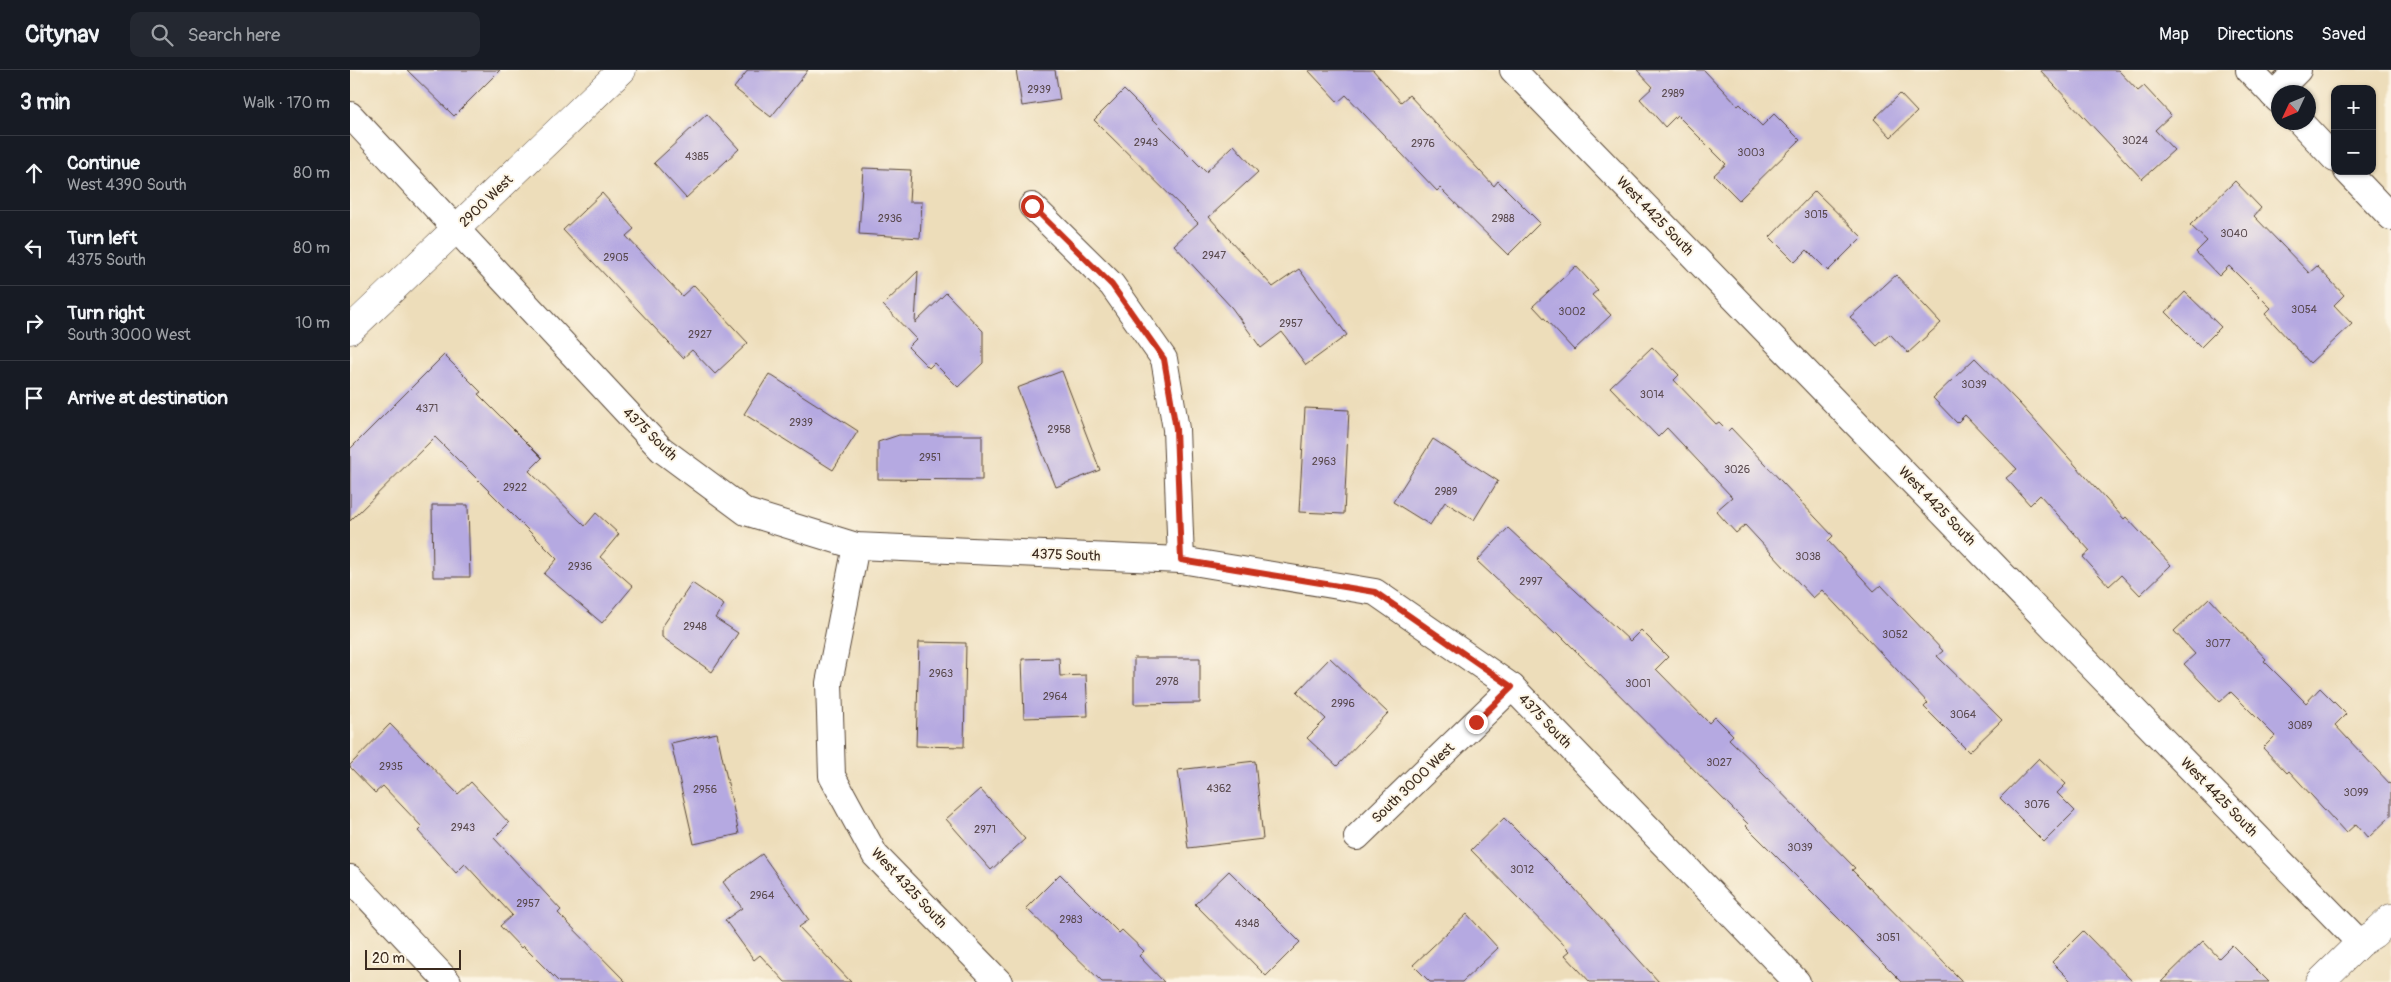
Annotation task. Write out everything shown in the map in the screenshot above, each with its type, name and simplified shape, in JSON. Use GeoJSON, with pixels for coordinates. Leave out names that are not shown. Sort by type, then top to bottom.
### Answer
{"type":"FeatureCollection","features":[{"type":"Feature","properties":{"kind":"street","name":"2900 West"},"geometry":{"type":"LineString","coordinates":[[350,330],[622,70]]}},
{"type":"Feature","properties":{"kind":"street","name":"West 4425 South"},"geometry":{"type":"LineString","coordinates":[[1513,70],[2360,943]]}},
{"type":"Feature","properties":{"kind":"street"},"geometry":{"type":"LineString","coordinates":[[2249,70],[2271,93]]}},
{"type":"Feature","properties":{"kind":"street"},"geometry":{"type":"LineString","coordinates":[[2286,85],[2298,70]]}},
{"type":"Feature","properties":{"kind":"street","name":"4375 South"},"geometry":{"type":"LineString","coordinates":[[350,115],[661,449],[746,512],[856,546],[1181,560],[1375,592],[1512,687],[1797,982]]}},
{"type":"Feature","properties":{"kind":"street"},"geometry":{"type":"LineString","coordinates":[[2308,130],[2331,155]]}},
{"type":"Feature","properties":{"kind":"street"},"geometry":{"type":"LineString","coordinates":[[2351,175],[2391,217]]}},
{"type":"Feature","properties":{"kind":"street"},"geometry":{"type":"LineString","coordinates":[[1032,206],[1112,285],[1164,359],[1176,429],[1181,560]]}},
{"type":"Feature","properties":{"kind":"street","name":"West 4325 South"},"geometry":{"type":"LineString","coordinates":[[856,546],[829,683],[832,776],[875,855],[999,982]]}},
{"type":"Feature","properties":{"kind":"street","name":"South 3000 West"},"geometry":{"type":"LineString","coordinates":[[1356,837],[1512,687]]}},
{"type":"Feature","properties":{"kind":"street"},"geometry":{"type":"LineString","coordinates":[[350,878],[448,982]]}},
{"type":"Feature","properties":{"kind":"street"},"geometry":{"type":"LineString","coordinates":[[2320,982],[2360,943],[2374,934],[2391,918]]}},
{"type":"Feature","properties":{"kind":"building"},"geometry":{"type":"Polygon","coordinates":[[[407,70],[500,70],[454,116],[407,70]]]}},
{"type":"Feature","properties":{"kind":"building"},"geometry":{"type":"Polygon","coordinates":[[[748,70],[808,70],[771,117],[734,88],[748,70]]]}},
{"type":"Feature","properties":{"kind":"building"},"geometry":{"type":"Polygon","coordinates":[[[1016,70],[1055,70],[1060,100],[1022,106],[1016,70]]]}},
{"type":"Feature","properties":{"kind":"building"},"geometry":{"type":"Polygon","coordinates":[[[1308,70],[1373,70],[1401,102],[1409,95],[1494,186],[1498,181],[1540,223],[1508,255],[1440,188],[1437,191],[1346,95],[1338,102],[1308,70]]]}},
{"type":"Feature","properties":{"kind":"building"},"geometry":{"type":"Polygon","coordinates":[[[1637,70],[1704,70],[1738,106],[1740,104],[1762,126],[1774,114],[1800,140],[1739,200],[1714,175],[1726,164],[1677,115],[1665,127],[1640,99],[1653,87],[1637,70]]]}},
{"type":"Feature","properties":{"kind":"building"},"geometry":{"type":"Polygon","coordinates":[[[2040,70],[2118,70],[2138,91],[2144,86],[2171,115],[2155,130],[2174,150],[2142,179],[2040,70]]]}},
{"type":"Feature","properties":{"kind":"building"},"geometry":{"type":"Polygon","coordinates":[[[1124,90],[1206,172],[1234,145],[1258,172],[1209,217],[1273,287],[1299,269],[1347,335],[1306,365],[1282,332],[1261,348],[1232,308],[1174,245],[1198,223],[1094,120],[1124,90]]]}},
{"type":"Feature","properties":{"kind":"building"},"geometry":{"type":"Polygon","coordinates":[[[1900,94],[1917,112],[1891,137],[1874,119],[1900,94]]]}},
{"type":"Feature","properties":{"kind":"building"},"geometry":{"type":"Polygon","coordinates":[[[707,114],[739,149],[686,198],[654,163],[707,114]]]}},
{"type":"Feature","properties":{"kind":"building"},"geometry":{"type":"Polygon","coordinates":[[[863,168],[911,170],[909,202],[922,202],[920,238],[859,234],[863,168]]]}},
{"type":"Feature","properties":{"kind":"building"},"geometry":{"type":"Polygon","coordinates":[[[2235,181],[2261,208],[2254,216],[2309,273],[2317,266],[2344,295],[2334,305],[2352,324],[2310,363],[2265,314],[2271,308],[2229,266],[2219,276],[2196,252],[2207,241],[2190,225],[2235,181]]]}},
{"type":"Feature","properties":{"kind":"building"},"geometry":{"type":"Polygon","coordinates":[[[1815,191],[1862,237],[1828,271],[1807,250],[1795,262],[1770,237],[1815,191]]]}},
{"type":"Feature","properties":{"kind":"building"},"geometry":{"type":"Polygon","coordinates":[[[602,193],[634,229],[626,236],[682,296],[694,285],[748,343],[715,374],[692,350],[683,358],[563,230],[602,193]]]}},
{"type":"Feature","properties":{"kind":"building"},"geometry":{"type":"Polygon","coordinates":[[[1576,266],[1598,290],[1592,295],[1611,315],[1574,350],[1533,306],[1576,266]]]}},
{"type":"Feature","properties":{"kind":"building"},"geometry":{"type":"Polygon","coordinates":[[[918,271],[915,323],[946,293],[983,331],[983,363],[958,387],[934,363],[929,368],[908,347],[916,339],[883,305],[918,271]]]}},
{"type":"Feature","properties":{"kind":"building"},"geometry":{"type":"Polygon","coordinates":[[[1896,275],[1941,323],[1908,353],[1890,334],[1877,346],[1850,317],[1896,275]]]}},
{"type":"Feature","properties":{"kind":"building"},"geometry":{"type":"Polygon","coordinates":[[[2185,292],[2221,327],[2201,347],[2166,312],[2185,292]]]}},
{"type":"Feature","properties":{"kind":"building"},"geometry":{"type":"Polygon","coordinates":[[[1652,347],[1679,375],[1674,380],[1716,424],[1719,422],[1728,431],[1731,428],[1833,536],[1828,541],[1874,591],[1881,585],[1943,651],[1937,656],[2002,720],[1969,752],[1924,707],[1928,703],[1822,590],[1813,598],[1745,525],[1736,533],[1716,511],[1732,497],[1667,428],[1658,437],[1610,387],[1652,347]]]}},
{"type":"Feature","properties":{"kind":"building"},"geometry":{"type":"Polygon","coordinates":[[[444,355],[481,392],[478,394],[542,458],[529,471],[585,526],[596,513],[619,534],[600,557],[633,586],[602,623],[544,574],[557,559],[435,437],[350,521],[350,449],[444,355]]]}},
{"type":"Feature","properties":{"kind":"building"},"geometry":{"type":"Polygon","coordinates":[[[1975,358],[2019,403],[2124,519],[2126,517],[2171,565],[2140,595],[2121,575],[2109,586],[2083,557],[2090,551],[2040,495],[2030,505],[2006,478],[2017,469],[1965,415],[1957,423],[1933,398],[1975,358]]]}},
{"type":"Feature","properties":{"kind":"building"},"geometry":{"type":"Polygon","coordinates":[[[1062,371],[1100,470],[1056,487],[1017,388],[1062,371]]]}},
{"type":"Feature","properties":{"kind":"building"},"geometry":{"type":"Polygon","coordinates":[[[769,374],[858,431],[833,470],[744,414],[769,374]]]}},
{"type":"Feature","properties":{"kind":"building"},"geometry":{"type":"Polygon","coordinates":[[[1305,408],[1349,410],[1344,514],[1299,512],[1305,408]]]}},
{"type":"Feature","properties":{"kind":"building"},"geometry":{"type":"Polygon","coordinates":[[[899,435],[982,435],[982,480],[878,479],[878,442],[899,435]]]}},
{"type":"Feature","properties":{"kind":"building"},"geometry":{"type":"Polygon","coordinates":[[[1433,439],[1498,481],[1474,520],[1445,502],[1430,525],[1393,502],[1433,439]]]}},
{"type":"Feature","properties":{"kind":"building"},"geometry":{"type":"Polygon","coordinates":[[[432,505],[468,505],[470,577],[433,577],[432,505]]]}},
{"type":"Feature","properties":{"kind":"building"},"geometry":{"type":"Polygon","coordinates":[[[1508,528],[1630,641],[1641,630],[1668,657],[1656,669],[1709,723],[1715,717],[1733,735],[1729,739],[1855,868],[1852,870],[1963,982],[1902,982],[1746,826],[1748,824],[1557,632],[1555,634],[1477,561],[1508,528]]]}},
{"type":"Feature","properties":{"kind":"building"},"geometry":{"type":"Polygon","coordinates":[[[692,583],[724,605],[715,618],[738,633],[712,672],[662,637],[662,627],[692,583]]]}},
{"type":"Feature","properties":{"kind":"building"},"geometry":{"type":"Polygon","coordinates":[[[2209,598],[2266,659],[2264,661],[2306,703],[2320,688],[2346,714],[2335,725],[2391,785],[2391,816],[2368,838],[2356,824],[2346,833],[2289,771],[2287,773],[2263,748],[2275,736],[2231,692],[2220,702],[2184,664],[2195,654],[2174,631],[2209,598]]]}},
{"type":"Feature","properties":{"kind":"building"},"geometry":{"type":"Polygon","coordinates":[[[919,642],[966,643],[964,747],[916,746],[919,642]]]}},
{"type":"Feature","properties":{"kind":"building"},"geometry":{"type":"Polygon","coordinates":[[[1059,658],[1060,676],[1086,675],[1088,716],[1024,718],[1022,659],[1059,658]]]}},
{"type":"Feature","properties":{"kind":"building"},"geometry":{"type":"Polygon","coordinates":[[[1134,658],[1200,658],[1200,703],[1134,704],[1134,658]]]}},
{"type":"Feature","properties":{"kind":"building"},"geometry":{"type":"Polygon","coordinates":[[[1330,658],[1388,713],[1337,766],[1307,738],[1326,719],[1297,692],[1330,658]]]}},
{"type":"Feature","properties":{"kind":"building"},"geometry":{"type":"Polygon","coordinates":[[[390,724],[458,794],[471,782],[509,823],[494,838],[561,910],[558,913],[626,982],[559,982],[500,926],[512,915],[465,864],[456,873],[418,831],[422,827],[383,786],[375,793],[350,767],[390,724]]]}},
{"type":"Feature","properties":{"kind":"building"},"geometry":{"type":"Polygon","coordinates":[[[717,733],[739,834],[694,844],[671,743],[717,733]]]}},
{"type":"Feature","properties":{"kind":"building"},"geometry":{"type":"Polygon","coordinates":[[[2039,758],[2066,784],[2057,793],[2075,811],[2044,842],[2000,798],[2039,758]]]}},
{"type":"Feature","properties":{"kind":"building"},"geometry":{"type":"Polygon","coordinates":[[[1255,761],[1263,839],[1188,848],[1178,770],[1255,761]]]}},
{"type":"Feature","properties":{"kind":"building"},"geometry":{"type":"Polygon","coordinates":[[[980,789],[1025,839],[991,870],[946,819],[980,789]]]}},
{"type":"Feature","properties":{"kind":"building"},"geometry":{"type":"Polygon","coordinates":[[[1504,818],[1574,888],[1659,982],[1590,982],[1565,955],[1570,951],[1471,850],[1504,818]]]}},
{"type":"Feature","properties":{"kind":"building"},"geometry":{"type":"Polygon","coordinates":[[[762,854],[809,920],[799,927],[851,982],[785,982],[760,955],[754,960],[725,920],[742,908],[723,882],[762,854]]]}},
{"type":"Feature","properties":{"kind":"building"},"geometry":{"type":"Polygon","coordinates":[[[1229,871],[1300,942],[1266,976],[1195,904],[1229,871]]]}},
{"type":"Feature","properties":{"kind":"building"},"geometry":{"type":"Polygon","coordinates":[[[1060,874],[1119,933],[1122,930],[1144,951],[1139,956],[1164,982],[1102,982],[1026,908],[1060,874]]]}},
{"type":"Feature","properties":{"kind":"building"},"geometry":{"type":"Polygon","coordinates":[[[1467,914],[1498,948],[1462,982],[1430,982],[1413,965],[1467,914]]]}},
{"type":"Feature","properties":{"kind":"building"},"geometry":{"type":"Polygon","coordinates":[[[2083,931],[2133,982],[2072,982],[2052,962],[2083,931]]]}},
{"type":"Feature","properties":{"kind":"building"},"geometry":{"type":"Polygon","coordinates":[[[2203,941],[2219,958],[2232,945],[2269,982],[2161,982],[2203,941]]]}},
{"type":"Feature","properties":{"kind":"route"},"geometry":{"type":"LineString","coordinates":[[1032,206],[1112,285],[1164,359],[1176,429],[1181,560],[1375,592],[1512,687],[1476,722]]}}]}
